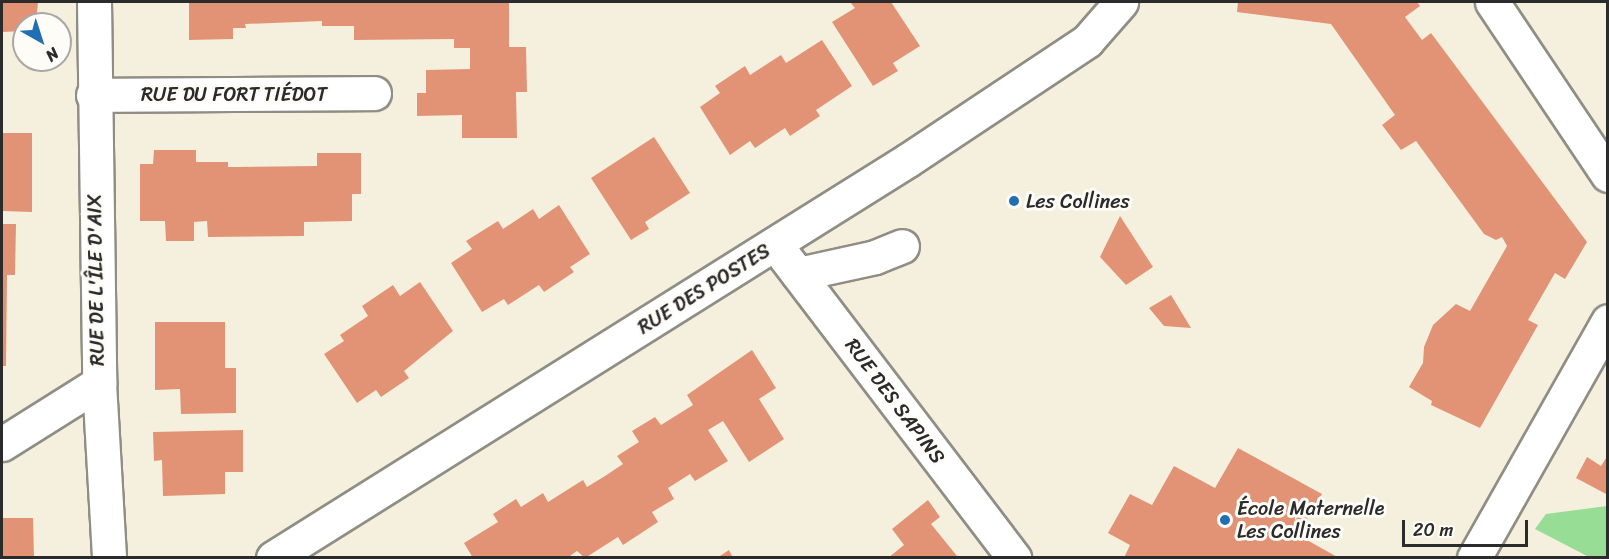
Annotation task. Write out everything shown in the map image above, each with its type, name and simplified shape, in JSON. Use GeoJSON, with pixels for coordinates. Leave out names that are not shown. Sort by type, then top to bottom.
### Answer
{"type":"FeatureCollection","features":[{"type":"Feature","properties":{"kind":"street","name":"RUE DE L'ÎLE D'AIX"},"geometry":{"type":"LineString","coordinates":[[94,2],[93,95],[99,383],[109,558]]}},
{"type":"Feature","properties":{"kind":"street","name":"RUE DES POSTES"},"geometry":{"type":"LineString","coordinates":[[273,558],[775,244],[1087,40],[1121,2]]}},
{"type":"Feature","properties":{"kind":"street"},"geometry":{"type":"LineString","coordinates":[[1492,2],[1608,175]]}},
{"type":"Feature","properties":{"kind":"street","name":"RUE DU FORT TIÉDOT"},"geometry":{"type":"LineString","coordinates":[[93,95],[374,93]]}},
{"type":"Feature","properties":{"kind":"street","name":"RUE DES SAPINS"},"geometry":{"type":"LineString","coordinates":[[775,244],[1014,558]]}},
{"type":"Feature","properties":{"kind":"street"},"geometry":{"type":"LineString","coordinates":[[798,274],[875,257],[902,246]]}},
{"type":"Feature","properties":{"kind":"street"},"geometry":{"type":"LineString","coordinates":[[1474,558],[1608,321]]}},
{"type":"Feature","properties":{"kind":"street"},"geometry":{"type":"LineString","coordinates":[[2,444],[99,383]]}},
{"type":"Feature","properties":{"kind":"green space"},"geometry":{"type":"Polygon","coordinates":[[[1607,506],[1607,557],[1589,557],[1535,529],[1546,514],[1607,506]]]}},
{"type":"Feature","properties":{"kind":"building"},"geometry":{"type":"Polygon","coordinates":[[[2,2],[38,2],[37,12],[12,12],[12,32],[2,32],[2,2]]]}},
{"type":"Feature","properties":{"kind":"building"},"geometry":{"type":"Polygon","coordinates":[[[189,2],[509,2],[509,47],[526,47],[527,92],[516,92],[517,138],[462,138],[462,115],[417,116],[417,93],[426,93],[426,70],[470,69],[470,48],[454,48],[454,39],[354,40],[354,26],[322,26],[322,21],[245,24],[246,28],[233,28],[233,39],[189,40],[189,2]]]}},
{"type":"Feature","properties":{"kind":"building"},"geometry":{"type":"Polygon","coordinates":[[[850,2],[891,2],[920,46],[893,63],[898,71],[873,86],[832,22],[855,8],[850,2]]]}},
{"type":"Feature","properties":{"kind":"building"},"geometry":{"type":"Polygon","coordinates":[[[1238,2],[1417,2],[1420,6],[1405,17],[1422,40],[1431,33],[1587,242],[1565,279],[1555,273],[1528,320],[1538,325],[1480,428],[1431,405],[1432,401],[1409,387],[1423,363],[1424,347],[1433,325],[1456,304],[1470,311],[1507,246],[1502,237],[1496,240],[1484,234],[1416,141],[1401,150],[1382,125],[1395,115],[1331,24],[1237,12],[1238,2]]]}},
{"type":"Feature","properties":{"kind":"building"},"geometry":{"type":"Polygon","coordinates":[[[822,40],[852,86],[816,110],[820,116],[790,136],[785,128],[755,148],[750,141],[730,155],[700,107],[720,93],[715,86],[745,66],[750,75],[781,55],[786,63],[822,40]]]}},
{"type":"Feature","properties":{"kind":"building"},"geometry":{"type":"Polygon","coordinates":[[[2,133],[32,133],[32,212],[2,211],[2,133]]]}},
{"type":"Feature","properties":{"kind":"building"},"geometry":{"type":"Polygon","coordinates":[[[654,137],[690,193],[645,222],[649,229],[631,240],[591,178],[654,137]]]}},
{"type":"Feature","properties":{"kind":"building"},"geometry":{"type":"Polygon","coordinates":[[[154,150],[196,150],[196,162],[228,162],[228,167],[317,166],[317,153],[361,153],[361,194],[352,194],[352,221],[304,222],[304,236],[208,237],[207,221],[194,222],[194,241],[166,241],[165,221],[140,221],[140,164],[153,164],[154,150]]]}},
{"type":"Feature","properties":{"kind":"building"},"geometry":{"type":"Polygon","coordinates":[[[559,205],[590,254],[570,267],[574,272],[544,292],[539,285],[508,305],[504,299],[482,312],[451,263],[472,249],[466,241],[498,221],[503,229],[533,209],[539,219],[559,205]]]}},
{"type":"Feature","properties":{"kind":"building"},"geometry":{"type":"Polygon","coordinates":[[[1120,216],[1153,267],[1126,285],[1100,257],[1120,216]]]}},
{"type":"Feature","properties":{"kind":"building"},"geometry":{"type":"Polygon","coordinates":[[[2,224],[16,224],[15,275],[7,275],[6,366],[2,366],[2,224]]]}},
{"type":"Feature","properties":{"kind":"building"},"geometry":{"type":"Polygon","coordinates":[[[420,282],[453,331],[404,371],[409,378],[381,397],[376,390],[357,403],[324,354],[344,341],[340,335],[368,316],[362,306],[393,285],[400,296],[420,282]]]}},
{"type":"Feature","properties":{"kind":"building"},"geometry":{"type":"Polygon","coordinates":[[[1171,295],[1191,328],[1164,326],[1149,308],[1171,295]]]}},
{"type":"Feature","properties":{"kind":"building"},"geometry":{"type":"Polygon","coordinates":[[[155,322],[225,322],[225,368],[236,368],[236,413],[181,414],[180,389],[155,390],[155,322]]]}},
{"type":"Feature","properties":{"kind":"building"},"geometry":{"type":"Polygon","coordinates":[[[752,350],[776,388],[759,399],[784,439],[749,462],[723,421],[708,430],[728,461],[695,481],[690,474],[668,488],[674,499],[652,512],[658,522],[623,545],[618,537],[585,558],[577,551],[567,558],[473,558],[464,543],[498,522],[493,514],[516,499],[521,507],[543,493],[548,502],[583,480],[587,487],[605,476],[623,464],[617,456],[639,442],[632,431],[655,417],[661,425],[693,405],[687,395],[752,350]]]}},
{"type":"Feature","properties":{"kind":"building"},"geometry":{"type":"Polygon","coordinates":[[[243,430],[243,472],[225,472],[225,494],[163,496],[162,460],[154,461],[153,432],[243,430]]]}},
{"type":"Feature","properties":{"kind":"building","name":"École Maternelle Les Collines"},"geometry":{"type":"Polygon","coordinates":[[[1238,448],[1322,494],[1298,535],[1339,558],[1124,558],[1130,545],[1108,533],[1130,494],[1152,505],[1174,466],[1215,488],[1238,448]]]}},
{"type":"Feature","properties":{"kind":"building"},"geometry":{"type":"Polygon","coordinates":[[[1608,455],[1608,495],[1576,478],[1587,457],[1601,466],[1608,455]]]}},
{"type":"Feature","properties":{"kind":"building"},"geometry":{"type":"Polygon","coordinates":[[[928,500],[940,517],[931,524],[957,556],[888,558],[904,545],[892,529],[928,500]]]}},
{"type":"Feature","properties":{"kind":"building"},"geometry":{"type":"Polygon","coordinates":[[[2,518],[33,518],[34,558],[2,558],[2,518]]]}},
{"type":"Feature","properties":{"kind":"building"},"geometry":{"type":"Polygon","coordinates":[[[729,550],[733,558],[717,558],[729,550]]]}},
{"type":"Feature","properties":{"kind":"place","name":"Les Collines"},"geometry":{"type":"Point","coordinates":[1014,201]}},
{"type":"Feature","properties":{"kind":"place","name":"École Maternelle Les Collines"},"geometry":{"type":"Point","coordinates":[1225,520]}}]}
